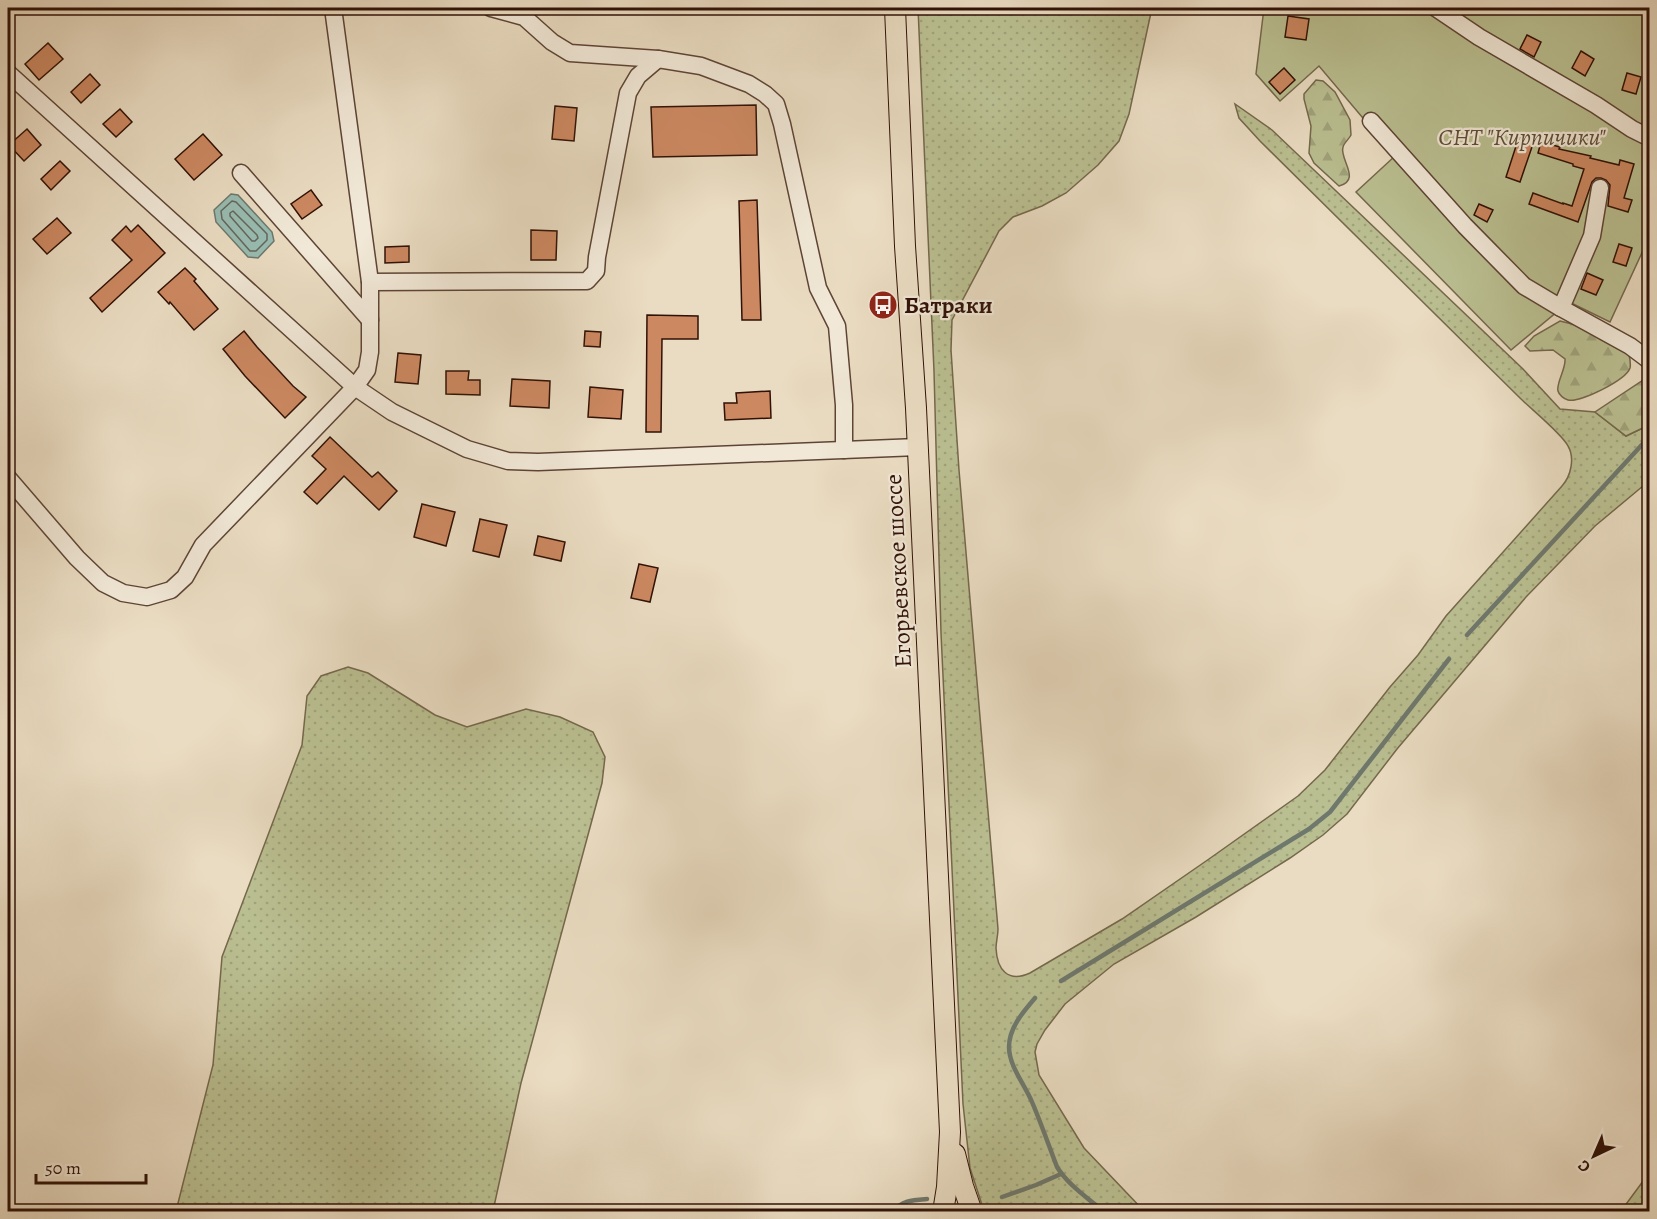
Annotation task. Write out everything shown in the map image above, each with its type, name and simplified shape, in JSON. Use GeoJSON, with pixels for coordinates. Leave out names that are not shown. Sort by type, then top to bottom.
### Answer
{"type":"FeatureCollection","features":[{"type":"Feature","properties":{"kind":"main road","name":"Егорьевское шоссе"},"geometry":{"type":"LineString","coordinates":[[894,8],[905,246],[918,447],[950,1132],[943,1212]]}},
{"type":"Feature","properties":{"kind":"main road","name":"Егорьевское шоссе"},"geometry":{"type":"LineString","coordinates":[[950,1132],[972,1212]]}},
{"type":"Feature","properties":{"kind":"street"},"geometry":{"type":"LineString","coordinates":[[8,477],[77,558],[103,583],[123,593],[147,597],[171,590],[184,577],[203,545],[356,387],[367,370],[370,352],[370,282],[333,8]]}},
{"type":"Feature","properties":{"kind":"street"},"geometry":{"type":"LineString","coordinates":[[491,8],[524,17],[552,42],[570,53],[658,59],[701,66],[749,84],[776,104],[818,288],[837,326],[844,405],[844,450]]}},
{"type":"Feature","properties":{"kind":"street"},"geometry":{"type":"LineString","coordinates":[[1436,8],[1479,37],[1650,138]]}},
{"type":"Feature","properties":{"kind":"street"},"geometry":{"type":"LineString","coordinates":[[370,282],[586,280],[596,271],[628,93],[638,76],[658,59]]}},
{"type":"Feature","properties":{"kind":"street"},"geometry":{"type":"LineString","coordinates":[[8,73],[356,387],[392,412],[467,449],[508,461],[538,462],[918,447]]}},
{"type":"Feature","properties":{"kind":"street"},"geometry":{"type":"LineString","coordinates":[[1371,121],[1465,226],[1524,286],[1630,346],[1650,361]]}},
{"type":"Feature","properties":{"kind":"street"},"geometry":{"type":"LineString","coordinates":[[241,173],[370,320]]}},
{"type":"Feature","properties":{"kind":"street"},"geometry":{"type":"LineString","coordinates":[[1561,308],[1592,236],[1600,188]]}},
{"type":"Feature","properties":{"kind":"green space"},"geometry":{"type":"Polygon","coordinates":[[[918,8],[1152,8],[1129,114],[1119,141],[1098,165],[1066,193],[1042,206],[1013,217],[999,231],[952,320],[951,350],[959,470],[998,929],[996,948],[1001,968],[1010,975],[1022,976],[1030,973],[1122,919],[1298,796],[1325,770],[1418,655],[1446,616],[1562,486],[1570,472],[1572,461],[1570,451],[1560,435],[1260,141],[1239,118],[1235,104],[1272,130],[1523,369],[1560,409],[1595,412],[1626,436],[1649,425],[1649,481],[1595,526],[1526,597],[1397,749],[1347,814],[1323,835],[1290,858],[1196,917],[1114,964],[1065,1004],[1045,1030],[1035,1052],[1039,1075],[1084,1148],[1144,1211],[984,1211],[970,1168],[963,1104],[941,633],[934,371],[918,8]]]}},
{"type":"Feature","properties":{"kind":"green space","name":"СНТ \"Кирпичики\""},"geometry":{"type":"Polygon","coordinates":[[[1264,8],[1649,8],[1649,245],[1646,244],[1610,322],[1569,302],[1511,350],[1356,192],[1395,156],[1319,66],[1280,101],[1256,74],[1264,8]]]}},
{"type":"Feature","properties":{"kind":"green space"},"geometry":{"type":"Polygon","coordinates":[[[1316,80],[1323,81],[1335,92],[1350,120],[1351,135],[1343,152],[1349,179],[1339,186],[1314,163],[1309,153],[1311,126],[1304,94],[1316,80]]]}},
{"type":"Feature","properties":{"kind":"green space"},"geometry":{"type":"Polygon","coordinates":[[[1560,321],[1584,327],[1629,354],[1630,368],[1627,373],[1612,384],[1582,398],[1568,400],[1562,397],[1558,388],[1565,359],[1553,350],[1530,351],[1525,346],[1534,336],[1560,321]]]}},
{"type":"Feature","properties":{"kind":"green space"},"geometry":{"type":"Polygon","coordinates":[[[1649,331],[1649,425],[1626,436],[1595,412],[1643,380],[1643,339],[1649,331]]]}},
{"type":"Feature","properties":{"kind":"green space"},"geometry":{"type":"Polygon","coordinates":[[[348,667],[368,673],[435,715],[467,727],[526,709],[560,717],[593,732],[605,757],[602,783],[521,1083],[493,1211],[176,1211],[213,1065],[222,957],[302,745],[307,696],[321,676],[348,667]]]}},
{"type":"Feature","properties":{"kind":"green space"},"geometry":{"type":"Polygon","coordinates":[[[1649,1173],[1649,1211],[1621,1211],[1649,1173]]]}},
{"type":"Feature","properties":{"kind":"water"},"geometry":{"type":"Polygon","coordinates":[[[231,194],[238,195],[272,232],[274,241],[258,258],[248,257],[216,222],[214,210],[231,194]]]}},
{"type":"Feature","properties":{"kind":"building"},"geometry":{"type":"Polygon","coordinates":[[[1288,16],[1309,19],[1306,40],[1285,37],[1288,16]]]}},
{"type":"Feature","properties":{"kind":"building"},"geometry":{"type":"Polygon","coordinates":[[[1527,35],[1541,42],[1534,57],[1520,49],[1527,35]]]}},
{"type":"Feature","properties":{"kind":"building"},"geometry":{"type":"Polygon","coordinates":[[[48,43],[63,59],[39,80],[25,64],[48,43]]]}},
{"type":"Feature","properties":{"kind":"building"},"geometry":{"type":"Polygon","coordinates":[[[1581,51],[1594,59],[1585,76],[1572,68],[1581,51]]]}},
{"type":"Feature","properties":{"kind":"building"},"geometry":{"type":"Polygon","coordinates":[[[1284,68],[1295,80],[1280,94],[1269,82],[1284,68]]]}},
{"type":"Feature","properties":{"kind":"building"},"geometry":{"type":"Polygon","coordinates":[[[1627,73],[1641,77],[1636,94],[1622,90],[1627,73]]]}},
{"type":"Feature","properties":{"kind":"building"},"geometry":{"type":"Polygon","coordinates":[[[90,74],[100,85],[81,103],[71,92],[90,74]]]}},
{"type":"Feature","properties":{"kind":"building"},"geometry":{"type":"Polygon","coordinates":[[[756,105],[757,155],[653,157],[651,107],[756,105]]]}},
{"type":"Feature","properties":{"kind":"building"},"geometry":{"type":"Polygon","coordinates":[[[555,106],[577,108],[574,141],[552,139],[555,106]]]}},
{"type":"Feature","properties":{"kind":"building"},"geometry":{"type":"Polygon","coordinates":[[[120,109],[132,122],[116,137],[103,124],[120,109]]]}},
{"type":"Feature","properties":{"kind":"building"},"geometry":{"type":"Polygon","coordinates":[[[27,129],[41,145],[24,161],[9,145],[27,129]]]}},
{"type":"Feature","properties":{"kind":"building"},"geometry":{"type":"Polygon","coordinates":[[[203,134],[222,155],[194,180],[175,159],[203,134]]]}},
{"type":"Feature","properties":{"kind":"building"},"geometry":{"type":"Polygon","coordinates":[[[1519,137],[1534,141],[1520,182],[1506,177],[1519,137]]]}},
{"type":"Feature","properties":{"kind":"building"},"geometry":{"type":"Polygon","coordinates":[[[1541,142],[1619,165],[1620,160],[1634,164],[1624,198],[1632,200],[1628,212],[1608,206],[1610,185],[1601,178],[1596,178],[1592,182],[1578,222],[1529,204],[1533,193],[1572,206],[1584,169],[1538,153],[1541,142]]]}},
{"type":"Feature","properties":{"kind":"building"},"geometry":{"type":"Polygon","coordinates":[[[60,161],[70,171],[51,190],[41,179],[60,161]]]}},
{"type":"Feature","properties":{"kind":"building"},"geometry":{"type":"Polygon","coordinates":[[[311,190],[322,205],[302,219],[291,204],[311,190]]]}},
{"type":"Feature","properties":{"kind":"building"},"geometry":{"type":"Polygon","coordinates":[[[757,200],[761,320],[742,320],[739,201],[757,200]]]}},
{"type":"Feature","properties":{"kind":"building"},"geometry":{"type":"Polygon","coordinates":[[[1479,204],[1493,210],[1487,222],[1474,215],[1479,204]]]}},
{"type":"Feature","properties":{"kind":"building"},"geometry":{"type":"Polygon","coordinates":[[[57,218],[71,233],[47,254],[33,239],[57,218]]]}},
{"type":"Feature","properties":{"kind":"building"},"geometry":{"type":"Polygon","coordinates":[[[138,225],[165,253],[102,312],[90,298],[132,260],[112,240],[126,226],[131,232],[138,225]]]}},
{"type":"Feature","properties":{"kind":"building"},"geometry":{"type":"Polygon","coordinates":[[[531,230],[557,231],[556,260],[531,260],[531,230]]]}},
{"type":"Feature","properties":{"kind":"building"},"geometry":{"type":"Polygon","coordinates":[[[1619,244],[1632,248],[1626,266],[1613,262],[1619,244]]]}},
{"type":"Feature","properties":{"kind":"building"},"geometry":{"type":"Polygon","coordinates":[[[409,246],[409,262],[385,263],[385,247],[409,246]]]}},
{"type":"Feature","properties":{"kind":"building"},"geometry":{"type":"Polygon","coordinates":[[[185,268],[218,309],[194,330],[170,302],[169,304],[158,292],[185,268]]]}},
{"type":"Feature","properties":{"kind":"building"},"geometry":{"type":"Polygon","coordinates":[[[1587,273],[1603,280],[1596,295],[1581,289],[1587,273]]]}},
{"type":"Feature","properties":{"kind":"building"},"geometry":{"type":"Polygon","coordinates":[[[647,315],[698,316],[698,339],[662,339],[661,432],[646,432],[647,315]]]}},
{"type":"Feature","properties":{"kind":"building"},"geometry":{"type":"Polygon","coordinates":[[[244,331],[293,386],[306,397],[285,418],[223,349],[244,331]]]}},
{"type":"Feature","properties":{"kind":"building"},"geometry":{"type":"Polygon","coordinates":[[[585,331],[601,332],[600,347],[584,346],[585,331]]]}},
{"type":"Feature","properties":{"kind":"building"},"geometry":{"type":"Polygon","coordinates":[[[398,353],[421,355],[418,384],[395,382],[398,353]]]}},
{"type":"Feature","properties":{"kind":"building"},"geometry":{"type":"Polygon","coordinates":[[[446,371],[469,371],[468,380],[480,380],[480,395],[446,394],[446,371]]]}},
{"type":"Feature","properties":{"kind":"building"},"geometry":{"type":"Polygon","coordinates":[[[512,379],[550,381],[549,408],[510,406],[512,379]]]}},
{"type":"Feature","properties":{"kind":"building"},"geometry":{"type":"Polygon","coordinates":[[[590,387],[623,390],[621,419],[588,417],[590,387]]]}},
{"type":"Feature","properties":{"kind":"building"},"geometry":{"type":"Polygon","coordinates":[[[770,391],[771,418],[725,420],[724,403],[737,403],[736,393],[770,391]]]}},
{"type":"Feature","properties":{"kind":"building"},"geometry":{"type":"Polygon","coordinates":[[[330,437],[372,477],[378,472],[397,491],[379,510],[344,476],[317,504],[304,492],[326,469],[312,456],[330,437]]]}},
{"type":"Feature","properties":{"kind":"building"},"geometry":{"type":"Polygon","coordinates":[[[422,504],[455,512],[446,546],[414,537],[422,504]]]}},
{"type":"Feature","properties":{"kind":"building"},"geometry":{"type":"Polygon","coordinates":[[[480,519],[507,525],[499,557],[473,551],[480,519]]]}},
{"type":"Feature","properties":{"kind":"building"},"geometry":{"type":"Polygon","coordinates":[[[538,536],[565,542],[561,561],[534,555],[538,536]]]}},
{"type":"Feature","properties":{"kind":"building"},"geometry":{"type":"Polygon","coordinates":[[[639,564],[658,568],[650,602],[631,598],[639,564]]]}},
{"type":"Feature","properties":{"kind":"waterway"},"geometry":{"type":"LineString","coordinates":[[1467,635],[1650,436]]}},
{"type":"Feature","properties":{"kind":"waterway"},"geometry":{"type":"LineString","coordinates":[[1061,981],[1309,829],[1330,812],[1449,659]]}},
{"type":"Feature","properties":{"kind":"waterway"},"geometry":{"type":"LineString","coordinates":[[1035,998],[1011,1033],[1009,1047],[1012,1061],[1032,1102],[1057,1167],[1073,1186],[1104,1212]]}},
{"type":"Feature","properties":{"kind":"waterway"},"geometry":{"type":"LineString","coordinates":[[1002,1197],[1061,1174]]}},
{"type":"Feature","properties":{"kind":"waterway"},"geometry":{"type":"LineString","coordinates":[[892,1212],[912,1200],[927,1199]]}},
{"type":"Feature","properties":{"kind":"place","name":"Батраки"},"geometry":{"type":"Point","coordinates":[883,305]}}]}
